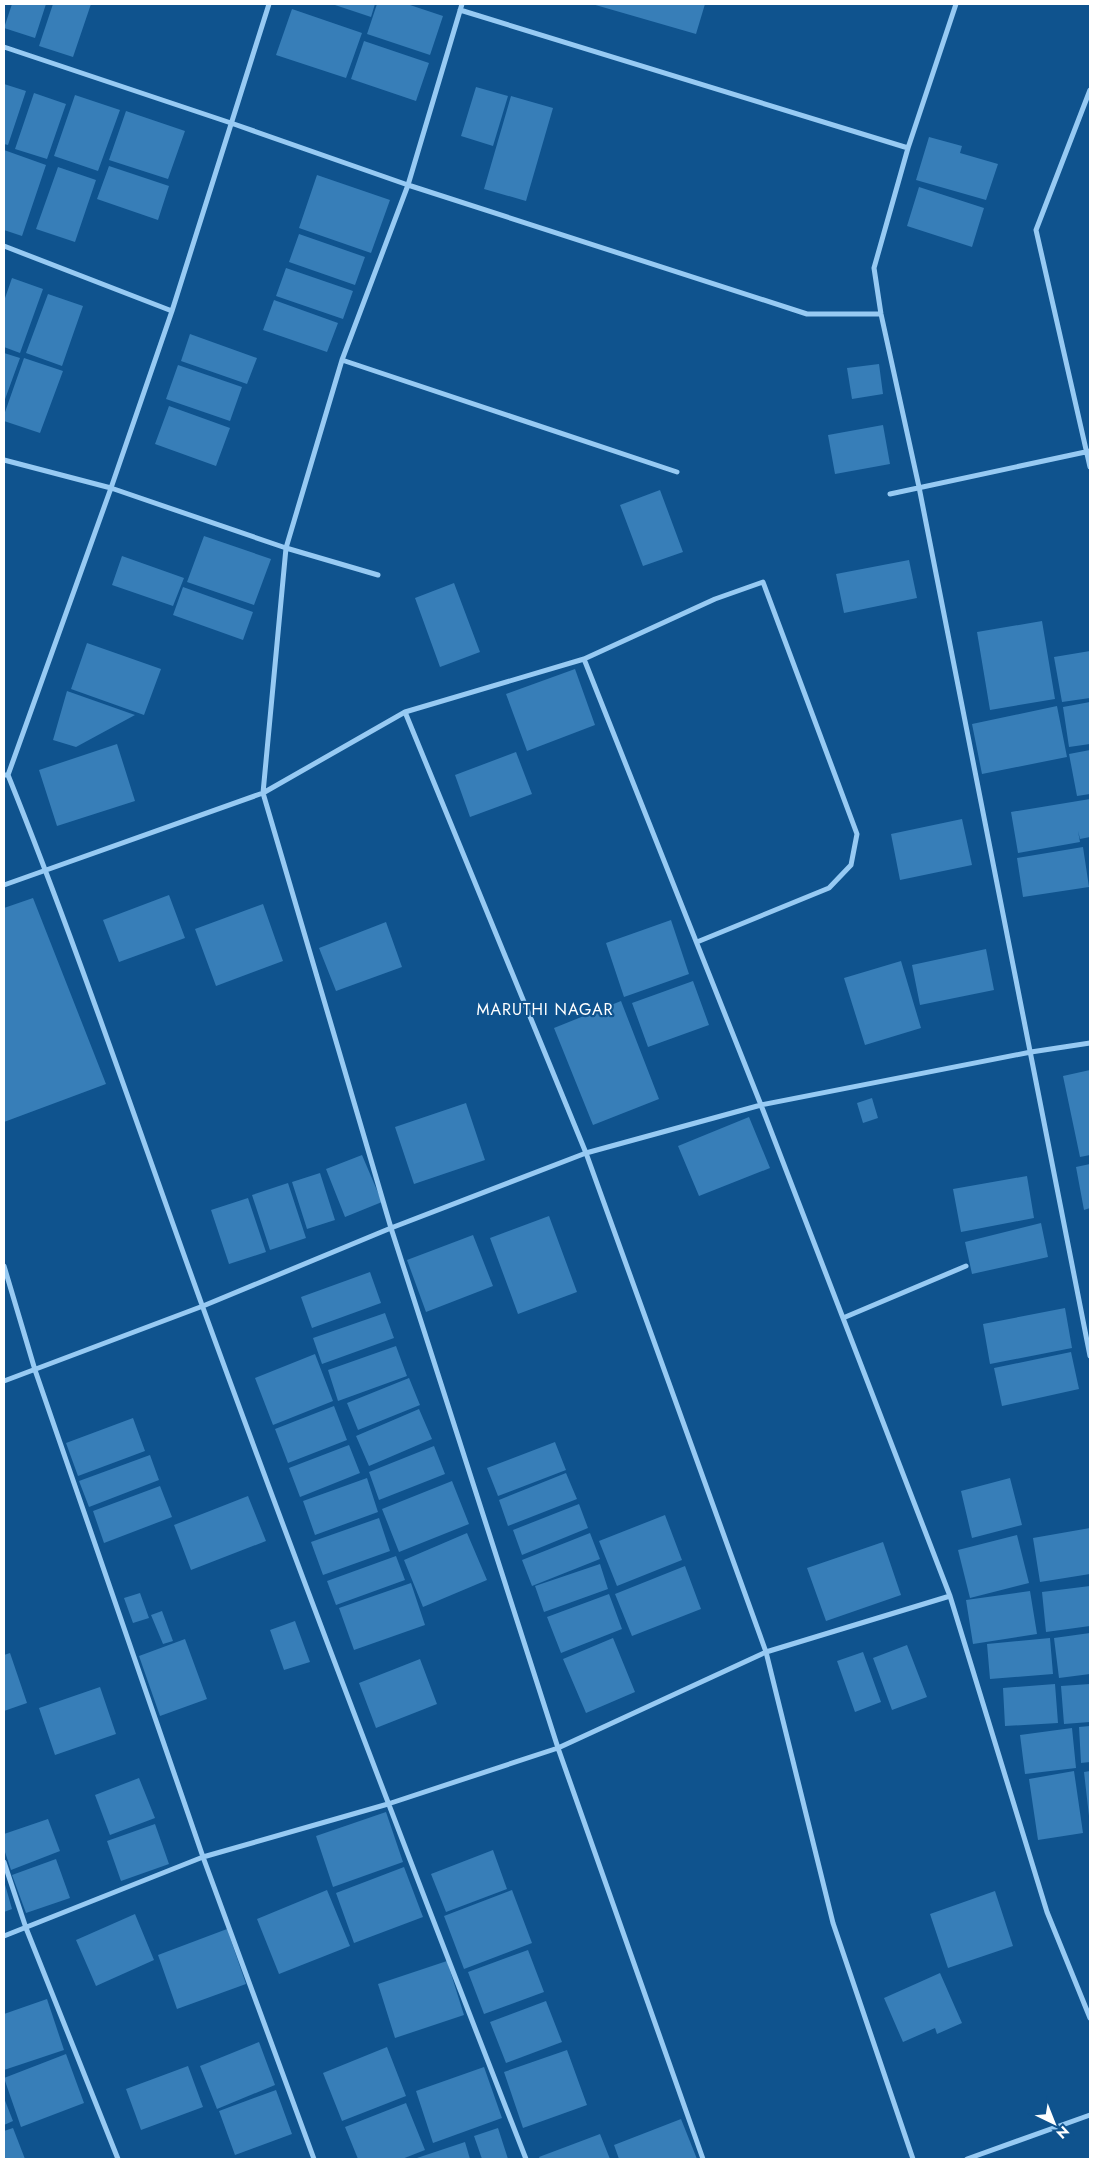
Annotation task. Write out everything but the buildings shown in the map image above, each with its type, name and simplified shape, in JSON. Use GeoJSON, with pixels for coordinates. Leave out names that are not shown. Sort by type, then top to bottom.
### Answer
{"type":"FeatureCollection","features":[{"type":"Feature","properties":{"kind":"street"},"geometry":{"type":"LineString","coordinates":[[269,4],[172,312],[111,488],[6,775],[46,871],[202,1306],[388,1804],[526,2159]]}},
{"type":"Feature","properties":{"kind":"street"},"geometry":{"type":"LineString","coordinates":[[462,4],[408,185],[342,360],[286,548],[263,793],[391,1228],[558,1748],[703,2159]]}},
{"type":"Feature","properties":{"kind":"street"},"geometry":{"type":"LineString","coordinates":[[956,4],[908,148],[874,268],[881,314],[919,487],[1090,1356]]}},
{"type":"Feature","properties":{"kind":"street"},"geometry":{"type":"LineString","coordinates":[[460,10],[908,148]]}},
{"type":"Feature","properties":{"kind":"street"},"geometry":{"type":"LineString","coordinates":[[4,47],[408,185],[806,314],[881,314]]}},
{"type":"Feature","properties":{"kind":"street"},"geometry":{"type":"LineString","coordinates":[[1090,90],[1036,230],[1089,451],[1090,467]]}},
{"type":"Feature","properties":{"kind":"street"},"geometry":{"type":"LineString","coordinates":[[4,246],[172,312]]}},
{"type":"Feature","properties":{"kind":"street"},"geometry":{"type":"LineString","coordinates":[[342,360],[677,472]]}},
{"type":"Feature","properties":{"kind":"street"},"geometry":{"type":"LineString","coordinates":[[890,494],[1089,451]]}},
{"type":"Feature","properties":{"kind":"street"},"geometry":{"type":"LineString","coordinates":[[4,460],[111,488],[286,548],[378,575]]}},
{"type":"Feature","properties":{"kind":"street"},"geometry":{"type":"LineString","coordinates":[[4,885],[263,793],[405,712],[584,658],[715,599],[763,582],[857,834],[851,865],[829,888],[697,942]]}},
{"type":"Feature","properties":{"kind":"street"},"geometry":{"type":"LineString","coordinates":[[584,658],[761,1105],[950,1596],[1047,1912],[1090,2018]]}},
{"type":"Feature","properties":{"kind":"street"},"geometry":{"type":"LineString","coordinates":[[405,712],[586,1153],[766,1652],[833,1923],[913,2159]]}},
{"type":"Feature","properties":{"kind":"street"},"geometry":{"type":"LineString","coordinates":[[4,1380],[202,1306],[391,1228],[586,1153],[761,1105],[1031,1052],[1090,1043]]}},
{"type":"Feature","properties":{"kind":"street"},"geometry":{"type":"LineString","coordinates":[[4,1266],[35,1370],[203,1857],[314,2159]]}},
{"type":"Feature","properties":{"kind":"street"},"geometry":{"type":"LineString","coordinates":[[843,1318],[966,1266]]}},
{"type":"Feature","properties":{"kind":"street"},"geometry":{"type":"LineString","coordinates":[[4,1936],[203,1857],[388,1804],[558,1748],[766,1652],[950,1596]]}},
{"type":"Feature","properties":{"kind":"street"},"geometry":{"type":"LineString","coordinates":[[4,1862],[26,1928],[118,2159]]}},
{"type":"Feature","properties":{"kind":"street"},"geometry":{"type":"LineString","coordinates":[[968,2159],[1090,2115]]}},
{"type":"Feature","properties":{"kind":"district","name":"MARUTHI NAGAR"},"geometry":{"type":"Point","coordinates":[545,1009]}}]}
